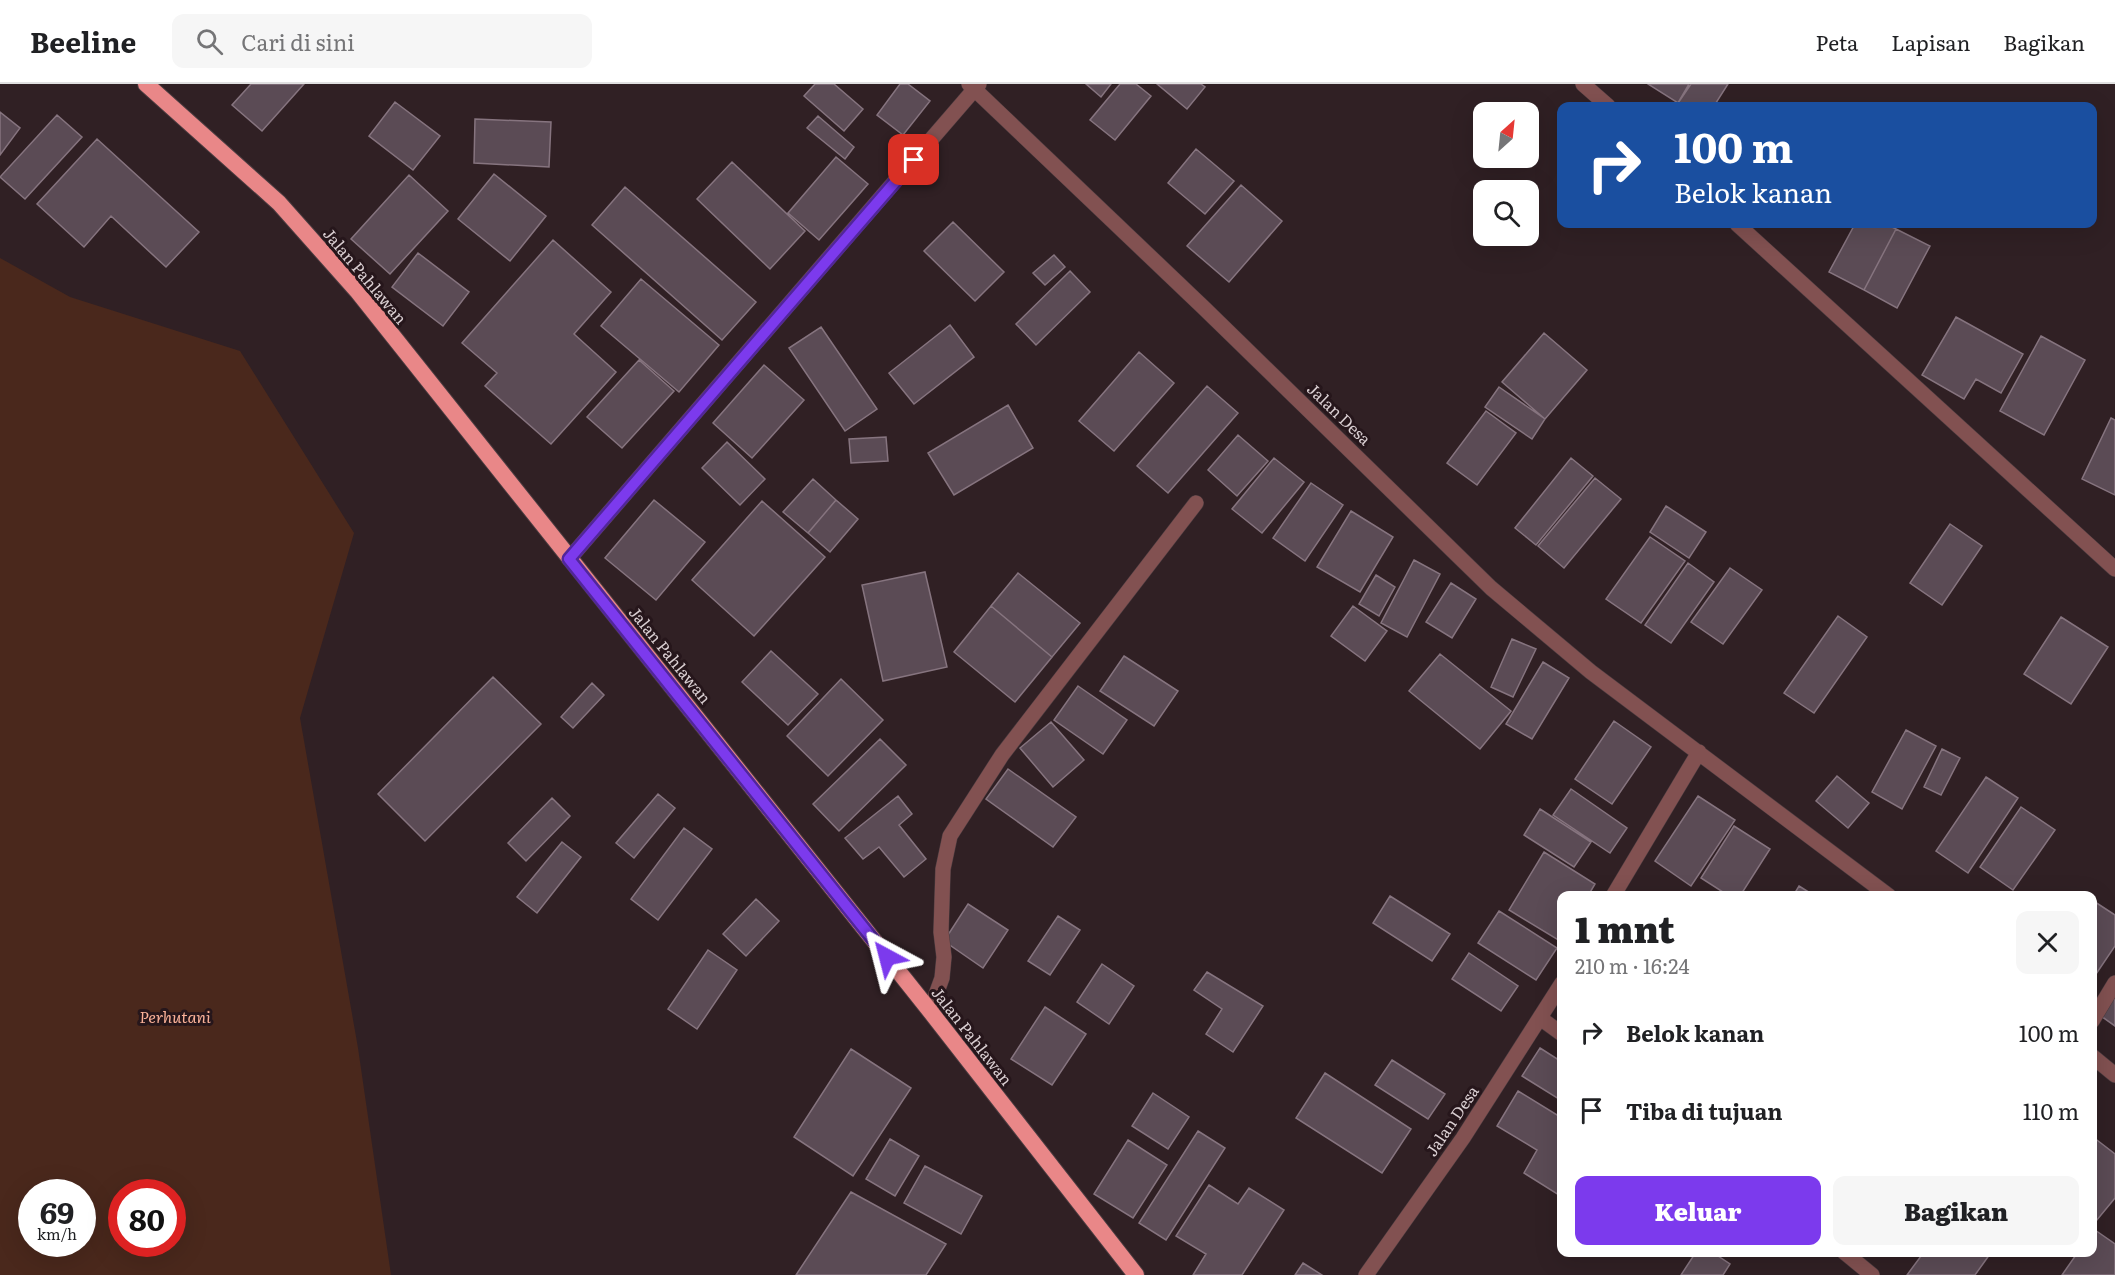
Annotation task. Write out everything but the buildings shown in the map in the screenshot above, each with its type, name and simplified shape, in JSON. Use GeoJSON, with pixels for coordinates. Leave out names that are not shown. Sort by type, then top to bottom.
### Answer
{"type":"FeatureCollection","features":[{"type":"Feature","properties":{"kind":"highway","name":"Jalan Pahlawan"},"geometry":{"type":"LineString","coordinates":[[146,84],[279,203],[342,274],[930,1011],[1136,1275]]}},
{"type":"Feature","properties":{"kind":"street"},"geometry":{"type":"LineString","coordinates":[[1583,84],[1603,102]]}},
{"type":"Feature","properties":{"kind":"street"},"geometry":{"type":"LineString","coordinates":[[569,559],[974,86]]}},
{"type":"Feature","properties":{"kind":"street","name":"Jalan Desa"},"geometry":{"type":"LineString","coordinates":[[974,86],[1491,588],[1591,672],[1882,891]]}},
{"type":"Feature","properties":{"kind":"street"},"geometry":{"type":"LineString","coordinates":[[1741,228],[2115,569]]}},
{"type":"Feature","properties":{"kind":"street"},"geometry":{"type":"LineString","coordinates":[[930,1011],[942,978],[944,957],[941,932],[943,870],[950,837],[1008,746],[1197,503]]}},
{"type":"Feature","properties":{"kind":"street"},"geometry":{"type":"LineString","coordinates":[[1616,891],[1699,752]]}},
{"type":"Feature","properties":{"kind":"street"},"geometry":{"type":"LineString","coordinates":[[2097,1013],[2115,983]]}},
{"type":"Feature","properties":{"kind":"street","name":"Jalan Desa"},"geometry":{"type":"LineString","coordinates":[[1366,1275],[1463,1138],[1557,991]]}},
{"type":"Feature","properties":{"kind":"street"},"geometry":{"type":"LineString","coordinates":[[1540,1018],[1557,1030]]}},
{"type":"Feature","properties":{"kind":"street"},"geometry":{"type":"LineString","coordinates":[[2097,1060],[2115,1075]]}},
{"type":"Feature","properties":{"kind":"street"},"geometry":{"type":"LineString","coordinates":[[1850,1257],[1872,1275]]}},
{"type":"Feature","properties":{"kind":"green space","name":"Perhutani"},"geometry":{"type":"Polygon","coordinates":[[[0,258],[70,297],[240,351],[354,533],[300,718],[358,1048],[391,1275],[0,1275],[0,258]]]}},
{"type":"Feature","properties":{"kind":"route"},"geometry":{"type":"LineString","coordinates":[[887,957],[702,722],[569,559],[914,160]]}}]}
